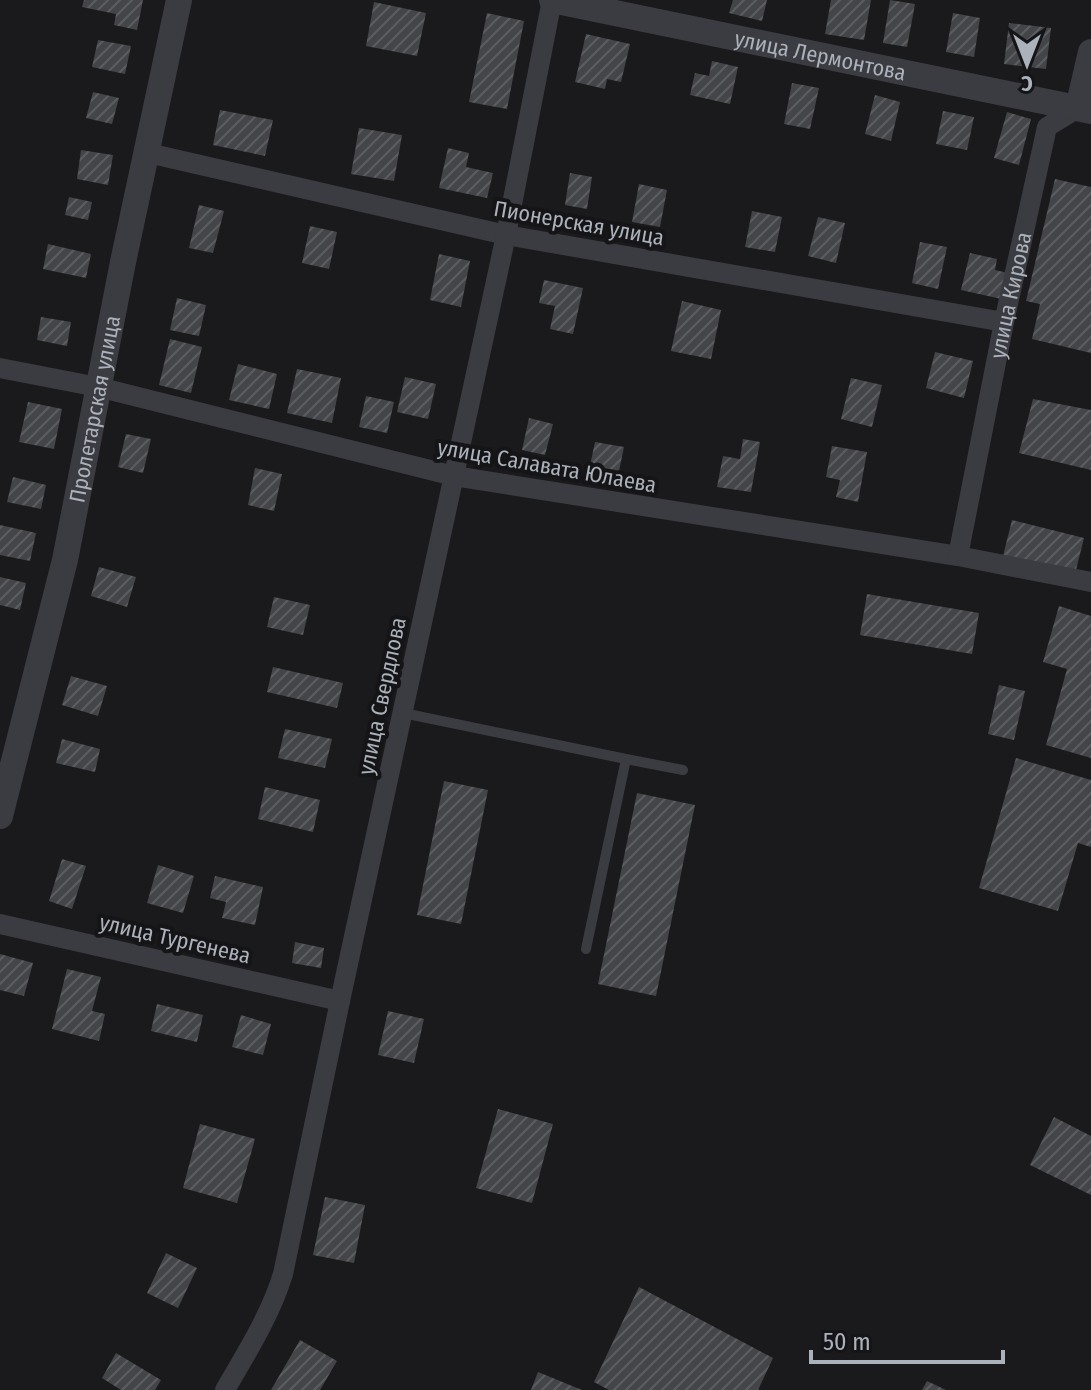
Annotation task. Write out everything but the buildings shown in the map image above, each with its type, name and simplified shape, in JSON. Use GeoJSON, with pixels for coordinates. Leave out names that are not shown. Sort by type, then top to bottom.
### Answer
{"type":"FeatureCollection","features":[{"type":"Feature","properties":{"kind":"street","name":"Пролетарская улица"},"geometry":{"type":"LineString","coordinates":[[0,816],[65,560],[123,262],[179,0]]}},
{"type":"Feature","properties":{"kind":"street","name":"улица Лермонтова"},"geometry":{"type":"LineString","coordinates":[[552,0],[1085,109]]}},
{"type":"Feature","properties":{"kind":"street","name":"улица Свердлова"},"geometry":{"type":"LineString","coordinates":[[225,1390],[264,1324],[283,1274],[506,235],[552,0]]}},
{"type":"Feature","properties":{"kind":"street"},"geometry":{"type":"LineString","coordinates":[[1085,109],[1091,52]]}},
{"type":"Feature","properties":{"kind":"street","name":"улица Кирова"},"geometry":{"type":"LineString","coordinates":[[958,556],[1004,322],[1047,127],[1085,109]]}},
{"type":"Feature","properties":{"kind":"street","name":"Пионерская улица"},"geometry":{"type":"LineString","coordinates":[[148,153],[506,235],[1004,322]]}},
{"type":"Feature","properties":{"kind":"street","name":"улица Салавата Юлаева"},"geometry":{"type":"LineString","coordinates":[[0,368],[98,387],[454,476],[958,556],[1091,582]]}},
{"type":"Feature","properties":{"kind":"street","name":"улица Тургенева"},"geometry":{"type":"LineString","coordinates":[[0,924],[340,1001]]}},
{"type":"Feature","properties":{"kind":"lane"},"geometry":{"type":"LineString","coordinates":[[403,713],[683,770]]}},
{"type":"Feature","properties":{"kind":"lane"},"geometry":{"type":"LineString","coordinates":[[586,949],[626,759]]}}]}
